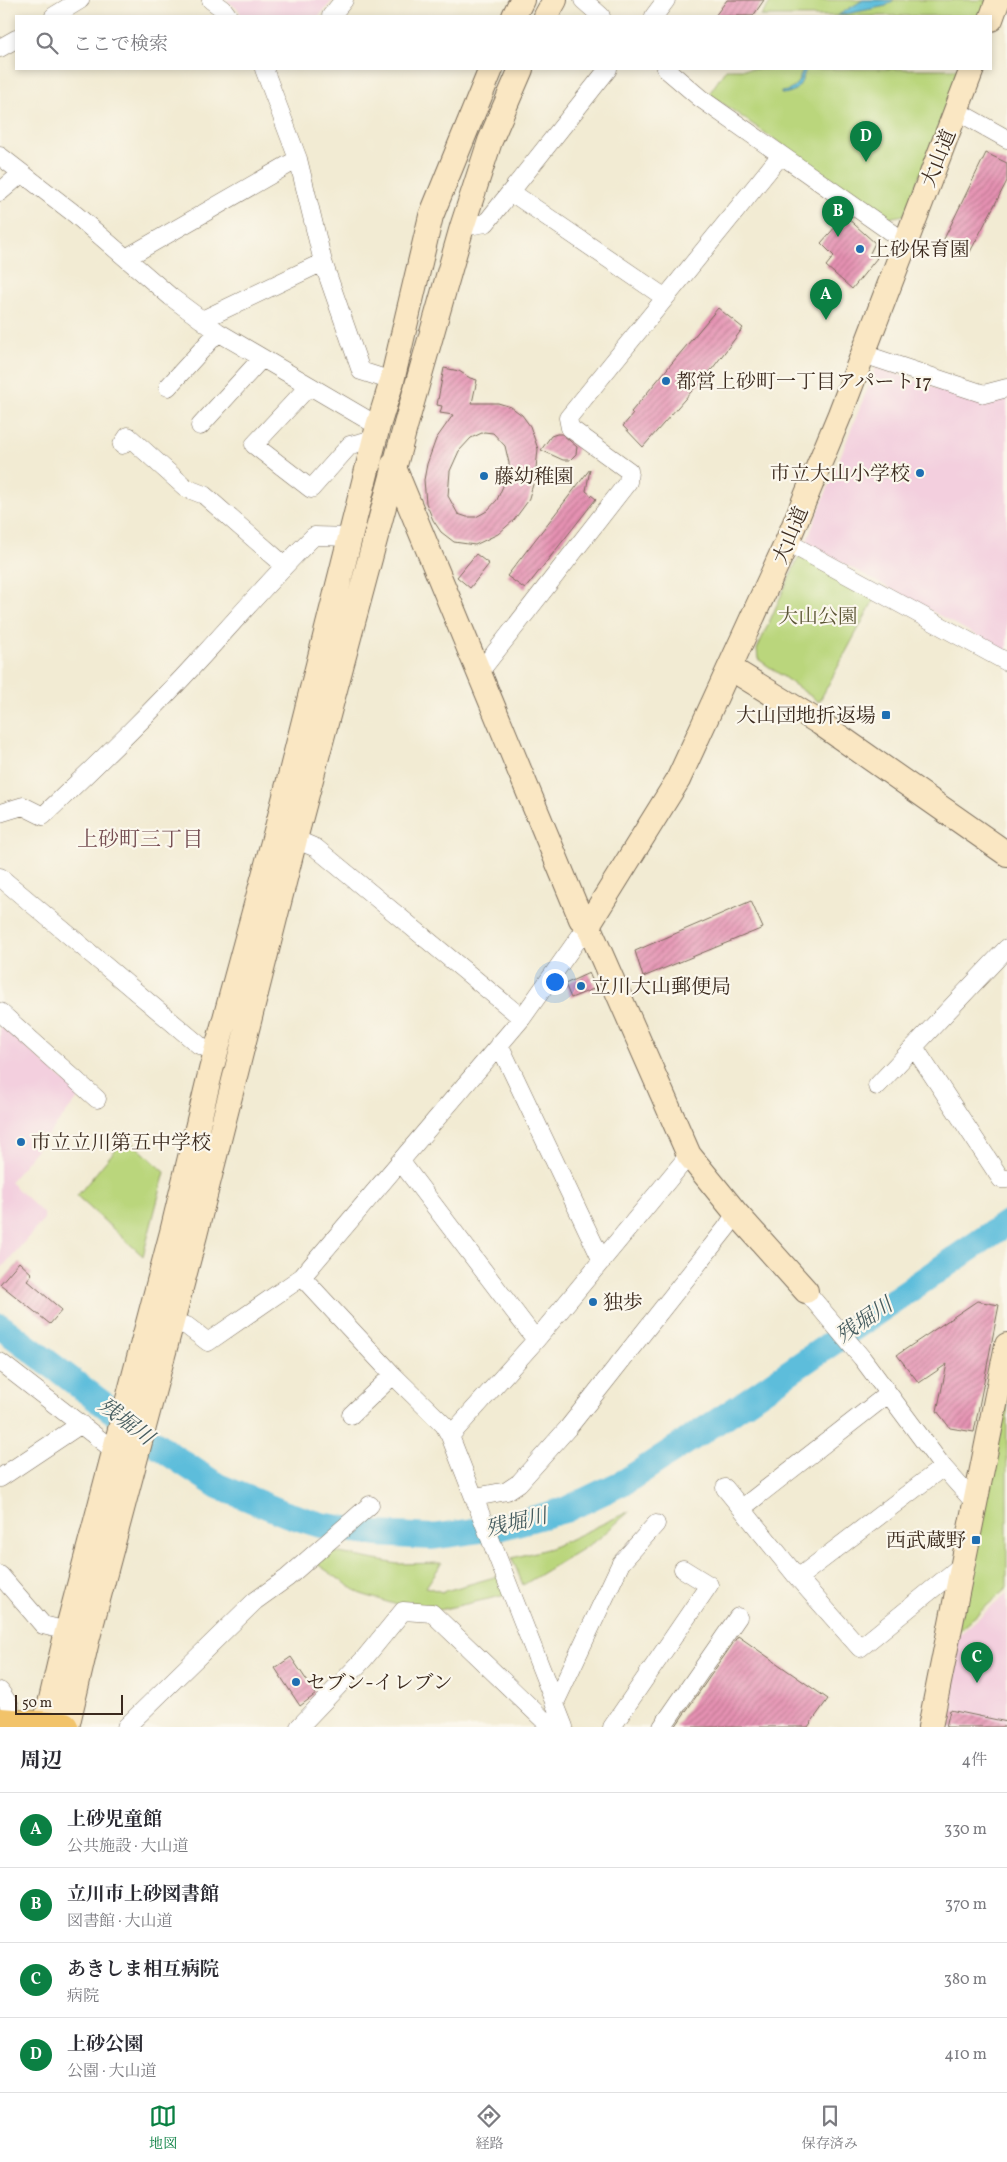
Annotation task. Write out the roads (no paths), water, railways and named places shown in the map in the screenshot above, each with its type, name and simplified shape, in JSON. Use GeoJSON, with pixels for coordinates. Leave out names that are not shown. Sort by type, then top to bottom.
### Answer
{"type":"FeatureCollection","features":[{"type":"Feature","properties":{"kind":"main road"},"geometry":{"type":"LineString","coordinates":[[5,1723],[59,1726]]}},
{"type":"Feature","properties":{"kind":"street"},"geometry":{"type":"LineString","coordinates":[[56,15],[80,0]]}},
{"type":"Feature","properties":{"kind":"street"},"geometry":{"type":"LineString","coordinates":[[211,0],[223,9],[227,15]]}},
{"type":"Feature","properties":{"kind":"street"},"geometry":{"type":"LineString","coordinates":[[332,15],[344,0]]}},
{"type":"Feature","properties":{"kind":"street"},"geometry":{"type":"LineString","coordinates":[[514,15],[522,0]]}},
{"type":"Feature","properties":{"kind":"street"},"geometry":{"type":"LineString","coordinates":[[547,15],[555,0]]}},
{"type":"Feature","properties":{"kind":"street"},"geometry":{"type":"LineString","coordinates":[[583,0],[600,15]]}},
{"type":"Feature","properties":{"kind":"street"},"geometry":{"type":"LineString","coordinates":[[655,15],[666,0]]}},
{"type":"Feature","properties":{"kind":"street"},"geometry":{"type":"LineString","coordinates":[[992,16],[998,0]]}},
{"type":"Feature","properties":{"kind":"street"},"geometry":{"type":"LineString","coordinates":[[0,48],[15,39]]}},
{"type":"Feature","properties":{"kind":"street"},"geometry":{"type":"LineString","coordinates":[[59,1726],[67,1631],[124,1448],[148,1410],[171,1322],[214,1061],[279,820],[376,433],[392,381],[430,216],[491,70]]}},
{"type":"Feature","properties":{"kind":"street"},"geometry":{"type":"LineString","coordinates":[[59,1726],[124,1448],[129,1396],[232,1090],[295,839],[394,468],[462,226],[490,141],[521,70]]}},
{"type":"Feature","properties":{"kind":"street"},"geometry":{"type":"LineString","coordinates":[[462,226],[486,223],[607,70]]}},
{"type":"Feature","properties":{"kind":"street"},"geometry":{"type":"LineString","coordinates":[[667,70],[700,98],[905,242]]}},
{"type":"Feature","properties":{"kind":"street","name":"大山道"},"geometry":{"type":"LineString","coordinates":[[588,925],[678,780],[787,542],[863,354],[972,70]]}},
{"type":"Feature","properties":{"kind":"street"},"geometry":{"type":"LineString","coordinates":[[269,71],[298,159],[323,262],[360,371],[392,381]]}},
{"type":"Feature","properties":{"kind":"street"},"geometry":{"type":"LineString","coordinates":[[957,111],[1007,140]]}},
{"type":"Feature","properties":{"kind":"street"},"geometry":{"type":"LineString","coordinates":[[0,156],[76,215],[171,297],[218,332],[309,386],[376,433],[394,468],[581,919],[588,925],[689,1155],[736,1213],[806,1291],[862,1358],[943,1466],[974,1502]]}},
{"type":"Feature","properties":{"kind":"street"},"geometry":{"type":"LineString","coordinates":[[479,674],[628,482],[629,471],[570,428],[568,418],[664,297],[781,156]]}},
{"type":"Feature","properties":{"kind":"street"},"geometry":{"type":"LineString","coordinates":[[126,258],[298,159]]}},
{"type":"Feature","properties":{"kind":"street"},"geometry":{"type":"LineString","coordinates":[[0,192],[22,173]]}},
{"type":"Feature","properties":{"kind":"street"},"geometry":{"type":"LineString","coordinates":[[511,192],[664,297]]}},
{"type":"Feature","properties":{"kind":"street"},"geometry":{"type":"LineString","coordinates":[[202,320],[323,262]]}},
{"type":"Feature","properties":{"kind":"street"},"geometry":{"type":"LineString","coordinates":[[168,387],[218,332]]}},
{"type":"Feature","properties":{"kind":"street"},"geometry":{"type":"LineString","coordinates":[[863,354],[984,394],[1007,388]]}},
{"type":"Feature","properties":{"kind":"street"},"geometry":{"type":"LineString","coordinates":[[200,426],[261,359]]}},
{"type":"Feature","properties":{"kind":"street"},"geometry":{"type":"LineString","coordinates":[[309,386],[254,445],[311,489],[350,445],[376,433]]}},
{"type":"Feature","properties":{"kind":"street"},"geometry":{"type":"LineString","coordinates":[[122,445],[128,436],[186,488],[204,495],[284,565]]}},
{"type":"Feature","properties":{"kind":"street"},"geometry":{"type":"LineString","coordinates":[[0,813],[23,806],[43,816],[146,716],[198,662],[284,565],[314,536],[350,537]]}},
{"type":"Feature","properties":{"kind":"street"},"geometry":{"type":"LineString","coordinates":[[787,542],[1007,662]]}},
{"type":"Feature","properties":{"kind":"street"},"geometry":{"type":"LineString","coordinates":[[730,668],[820,723],[1007,854]]}},
{"type":"Feature","properties":{"kind":"street"},"geometry":{"type":"LineString","coordinates":[[295,839],[316,848],[522,1018]]}},
{"type":"Feature","properties":{"kind":"street"},"geometry":{"type":"LineString","coordinates":[[0,877],[199,1045],[220,1069],[228,1075],[232,1090]]}},
{"type":"Feature","properties":{"kind":"street"},"geometry":{"type":"LineString","coordinates":[[171,1322],[193,1329],[208,1342],[302,1277],[402,1162],[522,1018],[588,925]]}},
{"type":"Feature","properties":{"kind":"street"},"geometry":{"type":"LineString","coordinates":[[877,1086],[1007,948]]}},
{"type":"Feature","properties":{"kind":"street"},"geometry":{"type":"LineString","coordinates":[[0,1012],[97,1099]]}},
{"type":"Feature","properties":{"kind":"street"},"geometry":{"type":"LineString","coordinates":[[499,1044],[602,1261]]}},
{"type":"Feature","properties":{"kind":"street"},"geometry":{"type":"LineString","coordinates":[[914,1046],[1001,1179],[1007,1179]]}},
{"type":"Feature","properties":{"kind":"street"},"geometry":{"type":"LineString","coordinates":[[450,1436],[536,1340],[689,1155]]}},
{"type":"Feature","properties":{"kind":"street"},"geometry":{"type":"LineString","coordinates":[[402,1162],[536,1340]]}},
{"type":"Feature","properties":{"kind":"street"},"geometry":{"type":"LineString","coordinates":[[476,1501],[508,1491],[518,1483],[568,1428],[727,1227],[736,1213]]}},
{"type":"Feature","properties":{"kind":"street"},"geometry":{"type":"LineString","coordinates":[[302,1277],[393,1375],[444,1426],[450,1436],[564,1727]]}},
{"type":"Feature","properties":{"kind":"street"},"geometry":{"type":"LineString","coordinates":[[930,1727],[1007,1345]]}},
{"type":"Feature","properties":{"kind":"street"},"geometry":{"type":"LineString","coordinates":[[0,1362],[81,1424],[124,1448]]}},
{"type":"Feature","properties":{"kind":"street"},"geometry":{"type":"LineString","coordinates":[[351,1415],[393,1375]]}},
{"type":"Feature","properties":{"kind":"street"},"geometry":{"type":"LineString","coordinates":[[742,1508],[888,1394]]}},
{"type":"Feature","properties":{"kind":"street"},"geometry":{"type":"LineString","coordinates":[[0,1478],[81,1424]]}},
{"type":"Feature","properties":{"kind":"street"},"geometry":{"type":"LineString","coordinates":[[798,1578],[943,1466]]}},
{"type":"Feature","properties":{"kind":"street"},"geometry":{"type":"LineString","coordinates":[[725,1488],[798,1578],[860,1648],[962,1564]]}},
{"type":"Feature","properties":{"kind":"street"},"geometry":{"type":"LineString","coordinates":[[126,1727],[255,1601],[287,1578],[370,1505]]}},
{"type":"Feature","properties":{"kind":"street"},"geometry":{"type":"LineString","coordinates":[[555,1703],[622,1563],[656,1524]]}},
{"type":"Feature","properties":{"kind":"street"},"geometry":{"type":"LineString","coordinates":[[612,1727],[709,1585],[683,1569]]}},
{"type":"Feature","properties":{"kind":"street"},"geometry":{"type":"LineString","coordinates":[[0,1575],[43,1625],[67,1631]]}},
{"type":"Feature","properties":{"kind":"street"},"geometry":{"type":"LineString","coordinates":[[299,1727],[363,1660],[402,1611],[432,1613],[552,1727]]}},
{"type":"Feature","properties":{"kind":"street"},"geometry":{"type":"LineString","coordinates":[[662,1727],[738,1617]]}},
{"type":"Feature","properties":{"kind":"street"},"geometry":{"type":"LineString","coordinates":[[0,1691],[10,1706],[5,1723]]}},
{"type":"Feature","properties":{"kind":"water"},"geometry":{"type":"Polygon","coordinates":[[[863,0],[894,0],[886,6],[839,15],[863,0]]]}},
{"type":"Feature","properties":{"kind":"water"},"geometry":{"type":"Polygon","coordinates":[[[803,70],[806,70],[795,90],[781,94],[781,92],[790,90],[796,85],[803,70]]]}},
{"type":"Feature","properties":{"kind":"waterway","name":"残堀川"},"geometry":{"type":"LineString","coordinates":[[0,1326],[168,1453],[218,1486],[286,1514],[321,1525],[377,1534],[432,1537],[502,1527],[565,1510],[626,1481],[727,1415],[1007,1223]]}},
{"type":"Feature","properties":{"kind":"place","name":"上砂公園"},"geometry":{"type":"Point","coordinates":[866,162]}},
{"type":"Feature","properties":{"kind":"place","name":"立川市上砂図書館"},"geometry":{"type":"Point","coordinates":[838,237]}},
{"type":"Feature","properties":{"kind":"place","name":"上砂保育園"},"geometry":{"type":"Point","coordinates":[860,249]}},
{"type":"Feature","properties":{"kind":"place","name":"上砂児童館"},"geometry":{"type":"Point","coordinates":[826,320]}},
{"type":"Feature","properties":{"kind":"place","name":"都営上砂町一丁目アパート17"},"geometry":{"type":"Point","coordinates":[666,381]}},
{"type":"Feature","properties":{"kind":"place","name":"市立大山小学校"},"geometry":{"type":"Point","coordinates":[920,473]}},
{"type":"Feature","properties":{"kind":"place","name":"藤幼稚園"},"geometry":{"type":"Point","coordinates":[484,476]}},
{"type":"Feature","properties":{"kind":"place","name":"大山団地折返場"},"geometry":{"type":"Point","coordinates":[886,715]}},
{"type":"Feature","properties":{"kind":"place","name":"立川大山郵便局"},"geometry":{"type":"Point","coordinates":[581,986]}},
{"type":"Feature","properties":{"kind":"place","name":"市立立川第五中学校"},"geometry":{"type":"Point","coordinates":[21,1142]}},
{"type":"Feature","properties":{"kind":"place","name":"独歩"},"geometry":{"type":"Point","coordinates":[593,1302]}},
{"type":"Feature","properties":{"kind":"place","name":"西武蔵野"},"geometry":{"type":"Point","coordinates":[976,1540]}},
{"type":"Feature","properties":{"kind":"place","name":"セブン-イレブン"},"geometry":{"type":"Point","coordinates":[296,1682]}},
{"type":"Feature","properties":{"kind":"place","name":"あきしま相互病院"},"geometry":{"type":"Point","coordinates":[977,1683]}},
{"type":"Feature","properties":{"kind":"district","name":"上砂町三丁目"},"geometry":{"type":"Point","coordinates":[140,839]}},
{"type":"Feature","properties":{"kind":"park label","name":"大山公園"},"geometry":{"type":"Point","coordinates":[818,616]}}]}
